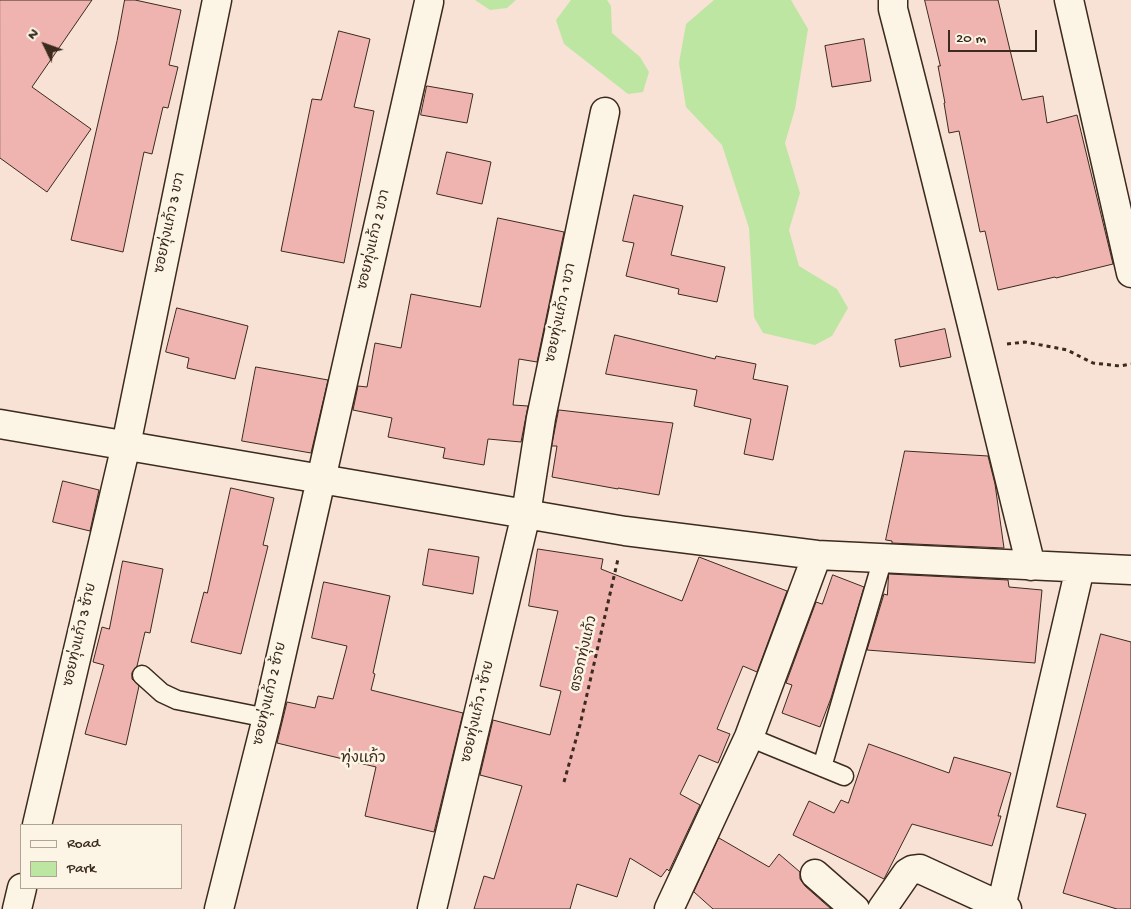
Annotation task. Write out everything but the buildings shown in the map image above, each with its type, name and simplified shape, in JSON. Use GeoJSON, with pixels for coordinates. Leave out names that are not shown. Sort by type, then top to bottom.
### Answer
{"type":"FeatureCollection","features":[{"type":"Feature","properties":{"kind":"street","name":"ซอยทุ่งแก้ว 3 ขวา"},"geometry":{"type":"LineString","coordinates":[[126,445],[218,0]]}},
{"type":"Feature","properties":{"kind":"street"},"geometry":{"type":"LineString","coordinates":[[893,0],[893,9],[935,171],[1031,566]]}},
{"type":"Feature","properties":{"kind":"street"},"geometry":{"type":"LineString","coordinates":[[1069,0],[1131,273]]}},
{"type":"Feature","properties":{"kind":"street","name":"ซอยทุ่งแก้ว 2 ขวา"},"geometry":{"type":"LineString","coordinates":[[320,478],[429,2]]}},
{"type":"Feature","properties":{"kind":"street","name":"ซอยทุ่งแก้ว 1 ขวา"},"geometry":{"type":"LineString","coordinates":[[526,514],[541,418],[605,112]]}},
{"type":"Feature","properties":{"kind":"street"},"geometry":{"type":"LineString","coordinates":[[0,424],[625,531],[817,555],[1131,570]]}},
{"type":"Feature","properties":{"kind":"street","name":"ซอยทุ่งแก้ว 3 ซ้าย"},"geometry":{"type":"LineString","coordinates":[[37,824],[126,445]]}},
{"type":"Feature","properties":{"kind":"street","name":"ซอยทุ่งแก้ว 2 ซ้าย"},"geometry":{"type":"LineString","coordinates":[[219,909],[267,718],[320,478]]}},
{"type":"Feature","properties":{"kind":"street","name":"ซอยทุ่งแก้ว 1 ซ้าย"},"geometry":{"type":"LineString","coordinates":[[432,909],[526,514]]}},
{"type":"Feature","properties":{"kind":"street"},"geometry":{"type":"LineString","coordinates":[[668,909],[749,737],[817,555]]}},
{"type":"Feature","properties":{"kind":"street"},"geometry":{"type":"LineString","coordinates":[[882,909],[906,873],[920,868],[1004,908],[1080,568]]}},
{"type":"Feature","properties":{"kind":"street"},"geometry":{"type":"LineString","coordinates":[[815,874],[855,909]]}},
{"type":"Feature","properties":{"kind":"street"},"geometry":{"type":"LineString","coordinates":[[17,909],[22,889]]}},
{"type":"Feature","properties":{"kind":"lane"},"geometry":{"type":"LineString","coordinates":[[822,767],[883,558]]}},
{"type":"Feature","properties":{"kind":"lane"},"geometry":{"type":"LineString","coordinates":[[142,675],[162,693],[177,700],[267,718]]}},
{"type":"Feature","properties":{"kind":"lane"},"geometry":{"type":"LineString","coordinates":[[749,737],[844,776]]}},
{"type":"Feature","properties":{"kind":"path"},"geometry":{"type":"LineString","coordinates":[[976,346],[1025,342],[1067,350],[1093,363],[1120,366],[1131,364]]}},
{"type":"Feature","properties":{"kind":"path","name":"ตรอกทุ่งแก้ว"},"geometry":{"type":"LineString","coordinates":[[564,782],[580,726],[625,531]]}},
{"type":"Feature","properties":{"kind":"green space"},"geometry":{"type":"Polygon","coordinates":[[[475,0],[516,0],[507,8],[490,10],[475,0]]]}},
{"type":"Feature","properties":{"kind":"green space"},"geometry":{"type":"Polygon","coordinates":[[[571,0],[607,0],[611,6],[612,33],[640,57],[649,72],[643,92],[628,94],[564,44],[556,20],[571,0]]]}},
{"type":"Feature","properties":{"kind":"green space"},"geometry":{"type":"Polygon","coordinates":[[[714,0],[791,0],[808,29],[795,109],[785,143],[800,193],[789,230],[799,266],[837,289],[848,308],[832,336],[815,345],[763,333],[754,317],[749,228],[722,145],[686,107],[679,63],[686,24],[714,0]]]}},
{"type":"Feature","properties":{"kind":"district","name":"ทุ่งแก้ว"},"geometry":{"type":"Point","coordinates":[363,760]}}]}
